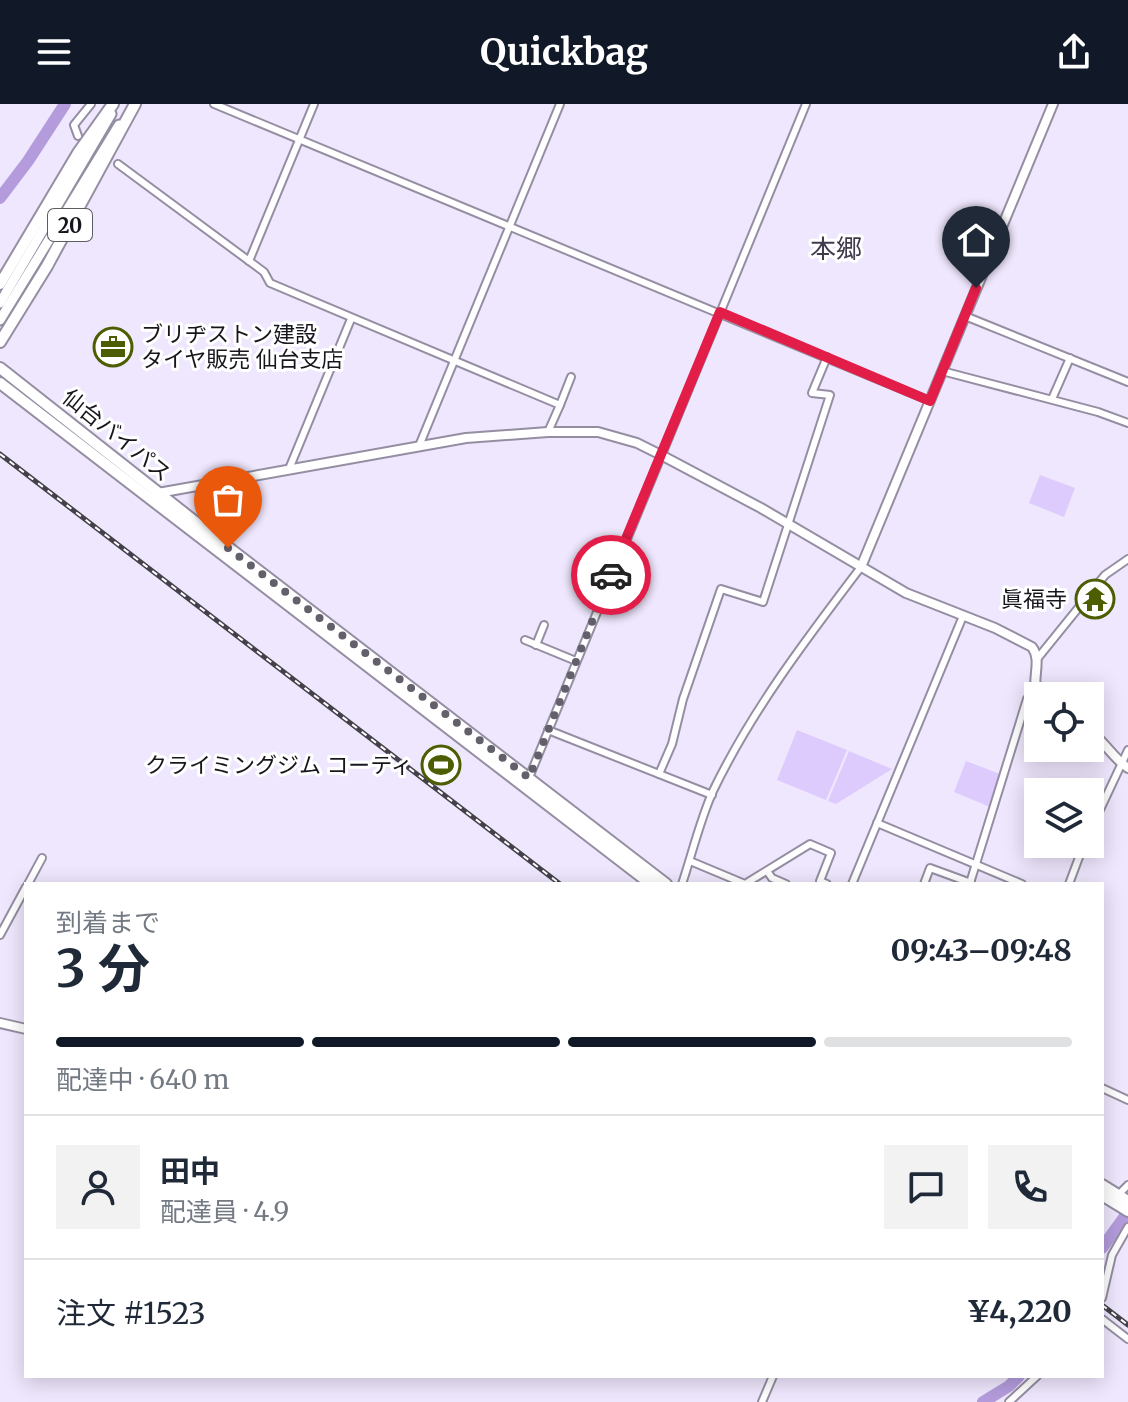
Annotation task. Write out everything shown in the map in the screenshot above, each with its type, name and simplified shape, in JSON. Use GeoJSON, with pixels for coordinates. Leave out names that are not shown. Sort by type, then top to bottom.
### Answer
{"type":"FeatureCollection","features":[{"type":"Feature","properties":{"kind":"main road"},"geometry":{"type":"LineString","coordinates":[[0,320],[115,104]]}},
{"type":"Feature","properties":{"kind":"main road","name":"20"},"geometry":{"type":"LineString","coordinates":[[0,284],[78,153],[115,104]]}},
{"type":"Feature","properties":{"kind":"main road"},"geometry":{"type":"LineString","coordinates":[[0,303],[134,104]]}},
{"type":"Feature","properties":{"kind":"main road","name":"20"},"geometry":{"type":"LineString","coordinates":[[0,342],[63,239],[134,104]]}},
{"type":"Feature","properties":{"kind":"main road","name":"仙台バイパス"},"geometry":{"type":"LineString","coordinates":[[0,368],[649,882]]}},
{"type":"Feature","properties":{"kind":"main road","name":"仙台バイパス"},"geometry":{"type":"LineString","coordinates":[[0,383],[526,782],[663,882]]}},
{"type":"Feature","properties":{"kind":"main road"},"geometry":{"type":"LineString","coordinates":[[1104,1187],[1125,1203]]}},
{"type":"Feature","properties":{"kind":"main road"},"geometry":{"type":"LineString","coordinates":[[1104,1196],[1125,1203]]}},
{"type":"Feature","properties":{"kind":"street"},"geometry":{"type":"LineString","coordinates":[[78,136],[74,125],[91,104]]}},
{"type":"Feature","properties":{"kind":"street"},"geometry":{"type":"LineString","coordinates":[[214,104],[930,401]]}},
{"type":"Feature","properties":{"kind":"street"},"geometry":{"type":"LineString","coordinates":[[249,261],[314,104]]}},
{"type":"Feature","properties":{"kind":"street"},"geometry":{"type":"LineString","coordinates":[[419,446],[560,104]]}},
{"type":"Feature","properties":{"kind":"street"},"geometry":{"type":"LineString","coordinates":[[526,782],[806,104]]}},
{"type":"Feature","properties":{"kind":"street"},"geometry":{"type":"LineString","coordinates":[[683,882],[712,795],[789,663],[861,567],[1053,104]]}},
{"type":"Feature","properties":{"kind":"street"},"geometry":{"type":"LineString","coordinates":[[118,164],[264,272],[270,283],[560,405]]}},
{"type":"Feature","properties":{"kind":"street"},"geometry":{"type":"LineString","coordinates":[[965,316],[1128,382]]}},
{"type":"Feature","properties":{"kind":"street"},"geometry":{"type":"LineString","coordinates":[[289,469],[351,319]]}},
{"type":"Feature","properties":{"kind":"street"},"geometry":{"type":"LineString","coordinates":[[659,774],[672,744],[683,699],[721,589],[763,602],[830,395],[812,392],[827,357]]}},
{"type":"Feature","properties":{"kind":"street"},"geometry":{"type":"LineString","coordinates":[[1052,399],[1070,358]]}},
{"type":"Feature","properties":{"kind":"street"},"geometry":{"type":"LineString","coordinates":[[942,371],[1052,399],[1128,423]]}},
{"type":"Feature","properties":{"kind":"street"},"geometry":{"type":"LineString","coordinates":[[548,432],[571,377]]}},
{"type":"Feature","properties":{"kind":"street"},"geometry":{"type":"LineString","coordinates":[[158,493],[466,438],[598,432],[637,443],[661,455],[906,593],[1032,647],[1037,659],[1034,682]]}},
{"type":"Feature","properties":{"kind":"street"},"geometry":{"type":"LineString","coordinates":[[1037,659],[1105,575],[1128,559]]}},
{"type":"Feature","properties":{"kind":"street"},"geometry":{"type":"LineString","coordinates":[[853,882],[963,616]]}},
{"type":"Feature","properties":{"kind":"street"},"geometry":{"type":"LineString","coordinates":[[536,645],[544,625]]}},
{"type":"Feature","properties":{"kind":"street"},"geometry":{"type":"LineString","coordinates":[[525,640],[576,661]]}},
{"type":"Feature","properties":{"kind":"street"},"geometry":{"type":"LineString","coordinates":[[971,882],[1024,709]]}},
{"type":"Feature","properties":{"kind":"street"},"geometry":{"type":"LineString","coordinates":[[548,730],[712,795]]}},
{"type":"Feature","properties":{"kind":"street"},"geometry":{"type":"LineString","coordinates":[[1104,741],[1125,766]]}},
{"type":"Feature","properties":{"kind":"street"},"geometry":{"type":"LineString","coordinates":[[1104,805],[1125,766],[1128,750]]}},
{"type":"Feature","properties":{"kind":"street"},"geometry":{"type":"LineString","coordinates":[[877,823],[1017,882]]}},
{"type":"Feature","properties":{"kind":"street"},"geometry":{"type":"LineString","coordinates":[[748,882],[810,844],[831,853],[822,882]]}},
{"type":"Feature","properties":{"kind":"street"},"geometry":{"type":"LineString","coordinates":[[29,882],[42,858]]}},
{"type":"Feature","properties":{"kind":"street"},"geometry":{"type":"LineString","coordinates":[[1070,882],[1079,858]]}},
{"type":"Feature","properties":{"kind":"street"},"geometry":{"type":"LineString","coordinates":[[690,861],[740,882]]}},
{"type":"Feature","properties":{"kind":"street"},"geometry":{"type":"LineString","coordinates":[[925,882],[930,868],[968,882]]}},
{"type":"Feature","properties":{"kind":"street"},"geometry":{"type":"LineString","coordinates":[[767,871],[772,878],[781,882]]}},
{"type":"Feature","properties":{"kind":"street"},"geometry":{"type":"LineString","coordinates":[[0,935],[24,891]]}},
{"type":"Feature","properties":{"kind":"street"},"geometry":{"type":"LineString","coordinates":[[0,1023],[24,1029]]}},
{"type":"Feature","properties":{"kind":"street"},"geometry":{"type":"LineString","coordinates":[[1104,1089],[1128,1100]]}},
{"type":"Feature","properties":{"kind":"street"},"geometry":{"type":"LineString","coordinates":[[1125,1203],[1128,1185]]}},
{"type":"Feature","properties":{"kind":"street"},"geometry":{"type":"LineString","coordinates":[[1104,1289],[1112,1255],[1128,1227]]}},
{"type":"Feature","properties":{"kind":"street"},"geometry":{"type":"LineString","coordinates":[[1104,1321],[1128,1339]]}},
{"type":"Feature","properties":{"kind":"street"},"geometry":{"type":"LineString","coordinates":[[762,1402],[772,1378]]}},
{"type":"Feature","properties":{"kind":"street"},"geometry":{"type":"LineString","coordinates":[[1009,1402],[1035,1378]]}},
{"type":"Feature","properties":{"kind":"shaded area"},"geometry":{"type":"Polygon","coordinates":[[[1040,475],[1075,488],[1064,517],[1029,503],[1040,475]]]}},
{"type":"Feature","properties":{"kind":"shaded area"},"geometry":{"type":"Polygon","coordinates":[[[797,730],[847,750],[826,800],[777,780],[797,730]]]}},
{"type":"Feature","properties":{"kind":"shaded area"},"geometry":{"type":"Polygon","coordinates":[[[849,751],[892,769],[836,804],[828,801],[849,751]]]}},
{"type":"Feature","properties":{"kind":"shaded area"},"geometry":{"type":"Polygon","coordinates":[[[966,761],[1000,774],[990,807],[954,792],[966,761]]]}},
{"type":"Feature","properties":{"kind":"waterway"},"geometry":{"type":"LineString","coordinates":[[0,198],[65,104]]}},
{"type":"Feature","properties":{"kind":"waterway"},"geometry":{"type":"LineString","coordinates":[[1104,1245],[1128,1212]]}},
{"type":"Feature","properties":{"kind":"waterway"},"geometry":{"type":"LineString","coordinates":[[983,1402],[1017,1378]]}},
{"type":"Feature","properties":{"kind":"tunnel"},"geometry":{"type":"LineString","coordinates":[[78,136],[118,164]]}},
{"type":"Feature","properties":{"kind":"railway"},"geometry":{"type":"LineString","coordinates":[[0,454],[557,882]]}},
{"type":"Feature","properties":{"kind":"railway"},"geometry":{"type":"LineString","coordinates":[[1104,1307],[1128,1325]]}},
{"type":"Feature","properties":{"kind":"way so far"},"geometry":{"type":"LineString","coordinates":[[228,548],[529,778],[611,575]]}},
{"type":"Feature","properties":{"kind":"place","name":"ブリヂストン建設 タイヤ販売 仙台支店"},"geometry":{"type":"Point","coordinates":[113,347]}},
{"type":"Feature","properties":{"kind":"place","name":"眞福寺"},"geometry":{"type":"Point","coordinates":[1095,599]}},
{"type":"Feature","properties":{"kind":"place","name":"クライミングジム コーティ"},"geometry":{"type":"Point","coordinates":[441,765]}},
{"type":"Feature","properties":{"kind":"district","name":"本郷"},"geometry":{"type":"Point","coordinates":[836,248]}},
{"type":"Feature","properties":{"kind":"route"},"geometry":{"type":"LineString","coordinates":[[611,575],[720,312],[930,401],[976,288]]}}]}
